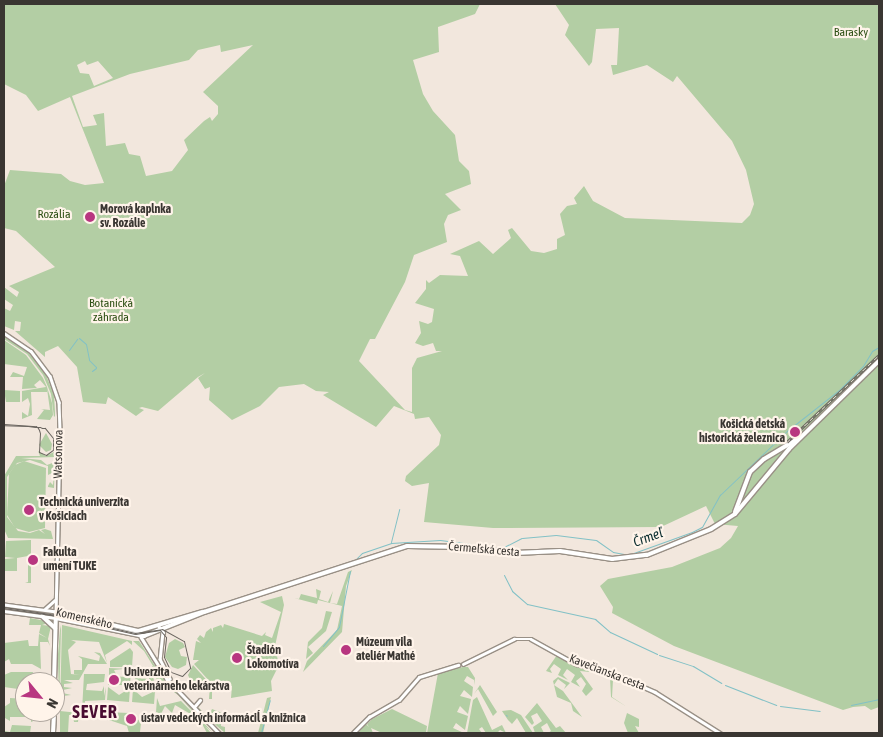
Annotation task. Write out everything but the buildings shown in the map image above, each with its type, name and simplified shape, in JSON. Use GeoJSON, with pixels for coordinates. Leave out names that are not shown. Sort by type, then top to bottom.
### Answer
{"type":"FeatureCollection","features":[{"type":"Feature","properties":{"kind":"main road"},"geometry":{"type":"LineString","coordinates":[[732,516],[752,469],[789,447],[879,361]]}},
{"type":"Feature","properties":{"kind":"main road","name":"Čermeľská cesta"},"geometry":{"type":"LineString","coordinates":[[160,624],[341,570],[396,548],[456,546],[523,554],[560,551],[604,559],[630,559],[658,551],[732,516],[750,498],[789,447]]}},
{"type":"Feature","properties":{"kind":"main road"},"geometry":{"type":"LineString","coordinates":[[741,493],[744,498],[750,498]]}},
{"type":"Feature","properties":{"kind":"main road"},"geometry":{"type":"LineString","coordinates":[[54,672],[56,612]]}},
{"type":"Feature","properties":{"kind":"main road","name":"Komenského"},"geometry":{"type":"LineString","coordinates":[[56,612],[133,631],[160,624]]}},
{"type":"Feature","properties":{"kind":"main road","name":"Čermeľská cesta"},"geometry":{"type":"LineString","coordinates":[[156,633],[204,612]]}},
{"type":"Feature","properties":{"kind":"main road"},"geometry":{"type":"LineString","coordinates":[[42,616],[49,620],[56,630]]}},
{"type":"Feature","properties":{"kind":"main road","name":"Komenského"},"geometry":{"type":"LineString","coordinates":[[56,618],[141,637],[156,633]]}},
{"type":"Feature","properties":{"kind":"main road"},"geometry":{"type":"LineString","coordinates":[[56,630],[68,621]]}},
{"type":"Feature","properties":{"kind":"street","name":"Watsonova"},"geometry":{"type":"LineString","coordinates":[[4,333],[23,344],[40,361],[50,376],[59,402],[56,612]]}},
{"type":"Feature","properties":{"kind":"street"},"geometry":{"type":"LineString","coordinates":[[42,610],[49,607],[56,598]]}},
{"type":"Feature","properties":{"kind":"street","name":"Komenského"},"geometry":{"type":"LineString","coordinates":[[4,605],[56,612]]}},
{"type":"Feature","properties":{"kind":"street","name":"Komenského"},"geometry":{"type":"LineString","coordinates":[[4,611],[56,618]]}},
{"type":"Feature","properties":{"kind":"street"},"geometry":{"type":"LineString","coordinates":[[160,624],[163,630],[160,659],[170,681]]}},
{"type":"Feature","properties":{"kind":"street"},"geometry":{"type":"LineString","coordinates":[[141,637],[170,681],[219,733]]}},
{"type":"Feature","properties":{"kind":"street","name":"Kavečianska cesta"},"geometry":{"type":"LineString","coordinates":[[463,664],[511,640],[531,639],[576,664],[612,674],[654,692],[720,733]]}},
{"type":"Feature","properties":{"kind":"street"},"geometry":{"type":"LineString","coordinates":[[353,733],[366,719],[399,700],[419,677],[458,665]]}},
{"type":"Feature","properties":{"kind":"street"},"geometry":{"type":"LineString","coordinates":[[194,706],[200,700]]}},
{"type":"Feature","properties":{"kind":"green space"},"geometry":{"type":"Polygon","coordinates":[[[4,4],[480,4],[475,14],[438,27],[439,52],[413,60],[423,94],[433,111],[455,135],[459,161],[469,171],[471,184],[445,194],[461,210],[448,215],[444,224],[447,242],[414,255],[405,282],[375,339],[370,339],[359,361],[405,410],[412,412],[412,368],[417,358],[442,351],[436,351],[433,343],[423,346],[415,343],[421,333],[419,321],[428,324],[432,322],[434,309],[415,303],[426,289],[426,280],[429,283],[440,275],[468,276],[460,256],[450,254],[479,241],[493,254],[511,238],[508,230],[512,228],[531,251],[544,253],[557,249],[557,239],[565,235],[560,214],[567,206],[577,204],[574,198],[584,186],[593,201],[625,218],[742,223],[750,215],[754,204],[746,170],[732,141],[677,76],[673,82],[647,65],[613,75],[611,65],[617,65],[619,28],[596,29],[592,62],[589,66],[565,35],[569,25],[555,4],[879,4],[879,707],[871,710],[865,706],[843,710],[674,646],[612,613],[613,607],[600,586],[608,579],[672,567],[720,548],[731,538],[738,526],[715,524],[706,506],[661,527],[493,528],[424,522],[429,483],[412,486],[405,481],[406,476],[439,445],[441,435],[429,417],[415,419],[414,414],[394,406],[376,427],[323,395],[329,392],[316,391],[304,384],[279,387],[260,406],[232,420],[209,400],[210,387],[205,389],[198,378],[205,373],[198,377],[158,411],[142,407],[139,408],[144,410],[136,416],[108,397],[106,404],[83,402],[77,367],[58,346],[45,352],[45,357],[15,331],[20,331],[21,322],[15,321],[14,330],[4,326],[4,308],[10,311],[13,305],[4,299],[4,287],[17,297],[19,292],[9,286],[55,267],[16,231],[4,228],[4,186],[10,170],[61,174],[70,181],[85,185],[104,183],[70,97],[38,111],[26,95],[4,84],[4,4]],[[220,45],[198,50],[189,60],[130,74],[72,96],[83,127],[97,125],[93,115],[104,113],[106,146],[125,143],[129,154],[140,156],[146,176],[172,171],[188,150],[184,140],[204,121],[210,117],[212,121],[218,114],[218,106],[203,92],[253,45],[221,52],[220,45]],[[85,61],[77,65],[80,73],[89,74],[94,86],[113,78],[98,61],[87,65],[85,61]]]}},
{"type":"Feature","properties":{"kind":"green space"},"geometry":{"type":"Polygon","coordinates":[[[4,335],[24,348],[44,370],[54,395],[54,417],[51,394],[43,375],[27,354],[4,339],[4,335]]]}},
{"type":"Feature","properties":{"kind":"green space"},"geometry":{"type":"Polygon","coordinates":[[[4,340],[26,355],[43,378],[47,387],[52,403],[53,415],[50,420],[37,419],[44,410],[41,409],[50,410],[47,389],[47,392],[31,392],[32,415],[22,419],[22,412],[28,416],[30,404],[28,398],[22,402],[22,391],[46,387],[40,380],[34,385],[37,388],[22,389],[23,377],[10,377],[13,372],[24,376],[27,367],[4,364],[4,340]]]}},
{"type":"Feature","properties":{"kind":"green space"},"geometry":{"type":"Polygon","coordinates":[[[4,390],[20,391],[20,402],[6,402],[4,390]]]}},
{"type":"Feature","properties":{"kind":"green space"},"geometry":{"type":"Polygon","coordinates":[[[46,433],[52,444],[51,450],[46,452],[39,445],[46,433]]]}},
{"type":"Feature","properties":{"kind":"green space"},"geometry":{"type":"Polygon","coordinates":[[[38,451],[46,456],[54,452],[55,457],[21,458],[41,460],[47,465],[55,462],[54,488],[48,487],[50,482],[53,485],[54,472],[48,475],[48,466],[30,460],[17,463],[7,477],[7,517],[18,531],[30,533],[39,530],[45,534],[41,530],[45,529],[51,531],[53,539],[8,538],[4,529],[4,476],[16,456],[40,456],[38,451]]]}},
{"type":"Feature","properties":{"kind":"green space"},"geometry":{"type":"Polygon","coordinates":[[[24,461],[46,468],[45,528],[29,532],[15,528],[7,515],[9,474],[15,465],[24,461]]]}},
{"type":"Feature","properties":{"kind":"green space"},"geometry":{"type":"Polygon","coordinates":[[[31,540],[31,583],[25,583],[28,582],[28,556],[17,558],[17,571],[5,571],[5,559],[15,558],[5,557],[6,541],[31,540]]]}},
{"type":"Feature","properties":{"kind":"green space"},"geometry":{"type":"Polygon","coordinates":[[[352,570],[346,586],[342,632],[303,672],[307,661],[337,630],[342,606],[330,603],[337,604],[348,572],[352,570]]]}},
{"type":"Feature","properties":{"kind":"green space"},"geometry":{"type":"Polygon","coordinates":[[[316,589],[321,591],[319,599],[328,602],[333,591],[330,603],[318,600],[317,604],[294,598],[299,599],[301,594],[317,598],[316,589]]]}},
{"type":"Feature","properties":{"kind":"green space","name":"Štadión Lokomotíva"},"geometry":{"type":"Polygon","coordinates":[[[282,596],[284,605],[275,646],[278,661],[285,663],[279,665],[271,681],[272,691],[231,698],[232,686],[211,683],[194,664],[199,660],[193,660],[196,641],[201,643],[197,639],[200,635],[204,638],[206,632],[211,628],[213,632],[213,628],[221,625],[223,628],[224,624],[262,636],[266,632],[265,635],[272,638],[281,612],[260,602],[282,596]]]}},
{"type":"Feature","properties":{"kind":"green space"},"geometry":{"type":"Polygon","coordinates":[[[326,611],[332,612],[326,631],[308,647],[313,653],[306,659],[308,642],[322,628],[326,611]]]}},
{"type":"Feature","properties":{"kind":"green space"},"geometry":{"type":"Polygon","coordinates":[[[30,618],[46,621],[48,623],[42,625],[51,626],[48,639],[50,646],[48,642],[40,642],[41,669],[32,664],[11,664],[9,659],[4,662],[4,643],[28,640],[29,646],[38,646],[39,634],[47,638],[39,633],[41,625],[29,625],[30,618]]]}},
{"type":"Feature","properties":{"kind":"green space"},"geometry":{"type":"Polygon","coordinates":[[[61,625],[60,672],[58,672],[58,654],[61,625]]]}},
{"type":"Feature","properties":{"kind":"green space"},"geometry":{"type":"Polygon","coordinates":[[[62,625],[132,641],[132,645],[127,641],[105,655],[107,663],[99,642],[71,640],[76,642],[68,650],[71,674],[80,675],[74,674],[74,670],[82,670],[82,659],[78,656],[99,661],[100,656],[94,652],[100,653],[107,664],[88,664],[79,680],[65,680],[65,672],[61,672],[62,625]]]}},
{"type":"Feature","properties":{"kind":"green space"},"geometry":{"type":"Polygon","coordinates":[[[175,639],[183,643],[185,647],[179,650],[181,656],[187,657],[186,665],[178,669],[172,667],[165,657],[169,643],[175,639]]]}},
{"type":"Feature","properties":{"kind":"green space"},"geometry":{"type":"Polygon","coordinates":[[[133,641],[139,641],[161,675],[212,732],[205,726],[211,733],[207,733],[201,722],[195,723],[194,716],[175,705],[172,713],[165,706],[161,714],[156,712],[157,698],[160,706],[181,701],[200,720],[178,695],[158,681],[149,669],[153,666],[144,651],[133,641]]]}},
{"type":"Feature","properties":{"kind":"green space"},"geometry":{"type":"Polygon","coordinates":[[[130,648],[133,652],[132,667],[110,667],[110,661],[130,648]]]}},
{"type":"Feature","properties":{"kind":"green space"},"geometry":{"type":"Polygon","coordinates":[[[557,655],[576,666],[611,675],[643,688],[613,680],[612,697],[627,707],[611,697],[610,678],[600,673],[580,671],[593,689],[586,696],[582,691],[586,684],[581,677],[576,681],[580,687],[571,682],[575,675],[567,669],[563,675],[568,680],[558,675],[561,669],[554,664],[550,669],[552,673],[546,671],[557,655]]]}},
{"type":"Feature","properties":{"kind":"green space"},"geometry":{"type":"Polygon","coordinates":[[[193,665],[212,686],[212,699],[209,699],[210,684],[192,684],[188,675],[193,665]]]}},
{"type":"Feature","properties":{"kind":"green space"},"geometry":{"type":"Polygon","coordinates":[[[468,667],[475,678],[474,685],[474,680],[467,676],[464,681],[473,687],[472,697],[464,690],[460,696],[471,699],[468,714],[460,706],[457,712],[468,716],[465,730],[456,723],[453,728],[464,733],[427,733],[438,673],[468,667]]]}},
{"type":"Feature","properties":{"kind":"green space"},"geometry":{"type":"Polygon","coordinates":[[[109,668],[131,669],[130,685],[108,685],[109,676],[127,677],[123,675],[128,670],[114,670],[117,676],[109,675],[109,668]]]}},
{"type":"Feature","properties":{"kind":"green space"},"geometry":{"type":"Polygon","coordinates":[[[135,670],[150,671],[153,674],[155,689],[134,687],[135,678],[149,679],[150,673],[135,670]]]}},
{"type":"Feature","properties":{"kind":"green space"},"geometry":{"type":"Polygon","coordinates":[[[15,672],[15,689],[4,687],[4,675],[15,672]]]}},
{"type":"Feature","properties":{"kind":"green space"},"geometry":{"type":"Polygon","coordinates":[[[84,674],[105,674],[104,682],[87,684],[86,690],[102,691],[104,686],[104,696],[106,687],[105,700],[85,701],[85,705],[105,712],[129,713],[124,716],[127,723],[134,720],[130,715],[134,715],[141,723],[140,732],[129,733],[127,726],[82,711],[84,674]]]}},
{"type":"Feature","properties":{"kind":"green space"},"geometry":{"type":"Polygon","coordinates":[[[558,677],[570,683],[564,689],[566,685],[558,679],[554,685],[553,681],[558,677]]]}},
{"type":"Feature","properties":{"kind":"green space"},"geometry":{"type":"Polygon","coordinates":[[[480,685],[497,712],[493,716],[478,689],[474,694],[480,685]]]}},
{"type":"Feature","properties":{"kind":"green space"},"geometry":{"type":"Polygon","coordinates":[[[554,685],[563,691],[582,717],[573,711],[571,703],[557,697],[554,685]]]}},
{"type":"Feature","properties":{"kind":"green space"},"geometry":{"type":"Polygon","coordinates":[[[108,687],[119,695],[130,688],[129,702],[107,700],[108,687]]]}},
{"type":"Feature","properties":{"kind":"green space"},"geometry":{"type":"Polygon","coordinates":[[[133,689],[142,697],[155,691],[154,704],[132,702],[133,689]]]}},
{"type":"Feature","properties":{"kind":"green space"},"geometry":{"type":"Polygon","coordinates":[[[271,697],[263,733],[258,733],[267,698],[271,697]]]}},
{"type":"Feature","properties":{"kind":"green space"},"geometry":{"type":"Polygon","coordinates":[[[477,697],[492,730],[502,725],[506,733],[500,730],[497,733],[486,733],[482,727],[479,729],[482,733],[467,733],[473,700],[477,697]]]}},
{"type":"Feature","properties":{"kind":"green space"},"geometry":{"type":"Polygon","coordinates":[[[10,698],[15,698],[15,717],[10,717],[10,721],[5,718],[4,724],[4,707],[10,703],[10,698]]]}},
{"type":"Feature","properties":{"kind":"green space"},"geometry":{"type":"Polygon","coordinates":[[[199,702],[198,707],[206,715],[209,716],[212,709],[222,713],[221,726],[225,727],[225,733],[196,708],[199,702]]]}},
{"type":"Feature","properties":{"kind":"green space"},"geometry":{"type":"Polygon","coordinates":[[[537,703],[556,728],[560,726],[566,733],[548,733],[551,731],[547,723],[541,727],[544,733],[535,733],[533,727],[542,721],[537,713],[531,716],[534,723],[532,725],[525,717],[537,703]]]}},
{"type":"Feature","properties":{"kind":"green space"},"geometry":{"type":"Polygon","coordinates":[[[392,709],[427,726],[426,733],[382,733],[371,728],[373,733],[358,733],[366,724],[369,727],[367,724],[372,719],[392,709]]]}},
{"type":"Feature","properties":{"kind":"green space"},"geometry":{"type":"Polygon","coordinates":[[[511,710],[521,715],[533,733],[526,733],[517,718],[512,724],[508,720],[502,711],[511,710]]]}},
{"type":"Feature","properties":{"kind":"green space"},"geometry":{"type":"Polygon","coordinates":[[[65,712],[79,713],[78,722],[74,722],[73,715],[69,715],[68,733],[60,733],[60,722],[65,722],[65,712]]]}},
{"type":"Feature","properties":{"kind":"green space"},"geometry":{"type":"Polygon","coordinates":[[[627,713],[639,719],[639,727],[635,726],[639,733],[628,733],[624,723],[627,713]]]}},
{"type":"Feature","properties":{"kind":"green space"},"geometry":{"type":"Polygon","coordinates":[[[12,725],[31,726],[30,733],[4,733],[4,726],[5,731],[10,732],[12,725]]]}},
{"type":"Feature","properties":{"kind":"waterway"},"geometry":{"type":"LineString","coordinates":[[79,338],[86,344],[89,360],[96,367]]}},
{"type":"Feature","properties":{"kind":"waterway"},"geometry":{"type":"LineString","coordinates":[[69,350],[77,339]]}},
{"type":"Feature","properties":{"kind":"waterway","name":"Črmeľ"},"geometry":{"type":"LineString","coordinates":[[355,560],[362,553],[391,543],[440,540],[502,548],[522,538],[556,535],[596,540],[613,552],[628,555],[692,532],[702,527],[720,495],[787,431],[839,390],[863,366],[872,351],[879,347]]}},
{"type":"Feature","properties":{"kind":"waterway"},"geometry":{"type":"LineString","coordinates":[[92,371],[96,368]]}},
{"type":"Feature","properties":{"kind":"waterway"},"geometry":{"type":"LineString","coordinates":[[391,542],[399,509]]}},
{"type":"Feature","properties":{"kind":"waterway","name":"Črmeľ"},"geometry":{"type":"LineString","coordinates":[[323,646],[339,627],[350,571]]}},
{"type":"Feature","properties":{"kind":"waterway"},"geometry":{"type":"LineString","coordinates":[[504,575],[512,591],[527,604],[595,619],[610,632],[657,654]]}},
{"type":"Feature","properties":{"kind":"waterway"},"geometry":{"type":"LineString","coordinates":[[659,655],[693,666],[721,683]]}},
{"type":"Feature","properties":{"kind":"waterway"},"geometry":{"type":"LineString","coordinates":[[725,685],[776,705]]}},
{"type":"Feature","properties":{"kind":"waterway"},"geometry":{"type":"LineString","coordinates":[[851,705],[879,699]]}},
{"type":"Feature","properties":{"kind":"waterway","name":"Črmeľ"},"geometry":{"type":"LineString","coordinates":[[261,733],[270,700]]}},
{"type":"Feature","properties":{"kind":"waterway"},"geometry":{"type":"LineString","coordinates":[[780,706],[820,711]]}},
{"type":"Feature","properties":{"kind":"tram line"},"geometry":{"type":"LineString","coordinates":[[4,424],[36,426],[38,428],[40,433],[39,452],[46,455],[53,450],[53,438],[45,428],[40,427],[35,427],[28,426],[4,425]]}},
{"type":"Feature","properties":{"kind":"tram line"},"geometry":{"type":"LineString","coordinates":[[4,607],[56,615],[135,633],[162,629],[184,641],[190,668],[182,676],[171,672],[164,657],[166,637],[160,630],[135,634],[51,615],[4,608]]}},
{"type":"Feature","properties":{"kind":"railway"},"geometry":{"type":"LineString","coordinates":[[787,442],[879,355]]}},
{"type":"Feature","properties":{"kind":"place","name":"Morová kaplnka sv. Rozálie"},"geometry":{"type":"Point","coordinates":[90,217]}},
{"type":"Feature","properties":{"kind":"place","name":"Košická detská historická železnica"},"geometry":{"type":"Point","coordinates":[795,432]}},
{"type":"Feature","properties":{"kind":"place","name":"Technická univerzita v Košiciach"},"geometry":{"type":"Point","coordinates":[29,510]}},
{"type":"Feature","properties":{"kind":"place","name":"Fakulta umení TUKE"},"geometry":{"type":"Point","coordinates":[33,560]}},
{"type":"Feature","properties":{"kind":"place","name":"Múzeum vila ateliér Mathé"},"geometry":{"type":"Point","coordinates":[346,650]}},
{"type":"Feature","properties":{"kind":"place","name":"Štadión Lokomotíva"},"geometry":{"type":"Point","coordinates":[237,658]}},
{"type":"Feature","properties":{"kind":"place","name":"Univerzita veterinárneho lekárstva"},"geometry":{"type":"Point","coordinates":[114,680]}},
{"type":"Feature","properties":{"kind":"place","name":"ústav vedeckých informáciĺ a knižnica"},"geometry":{"type":"Point","coordinates":[131,719]}},
{"type":"Feature","properties":{"kind":"district","name":"SEVER"},"geometry":{"type":"Point","coordinates":[95,712]}},
{"type":"Feature","properties":{"kind":"park label","name":"Barasky"},"geometry":{"type":"Point","coordinates":[851,33]}},
{"type":"Feature","properties":{"kind":"park label","name":"Rozália"},"geometry":{"type":"Point","coordinates":[54,215]}},
{"type":"Feature","properties":{"kind":"park label","name":"Botanická záhrada"},"geometry":{"type":"Point","coordinates":[111,311]}}]}
